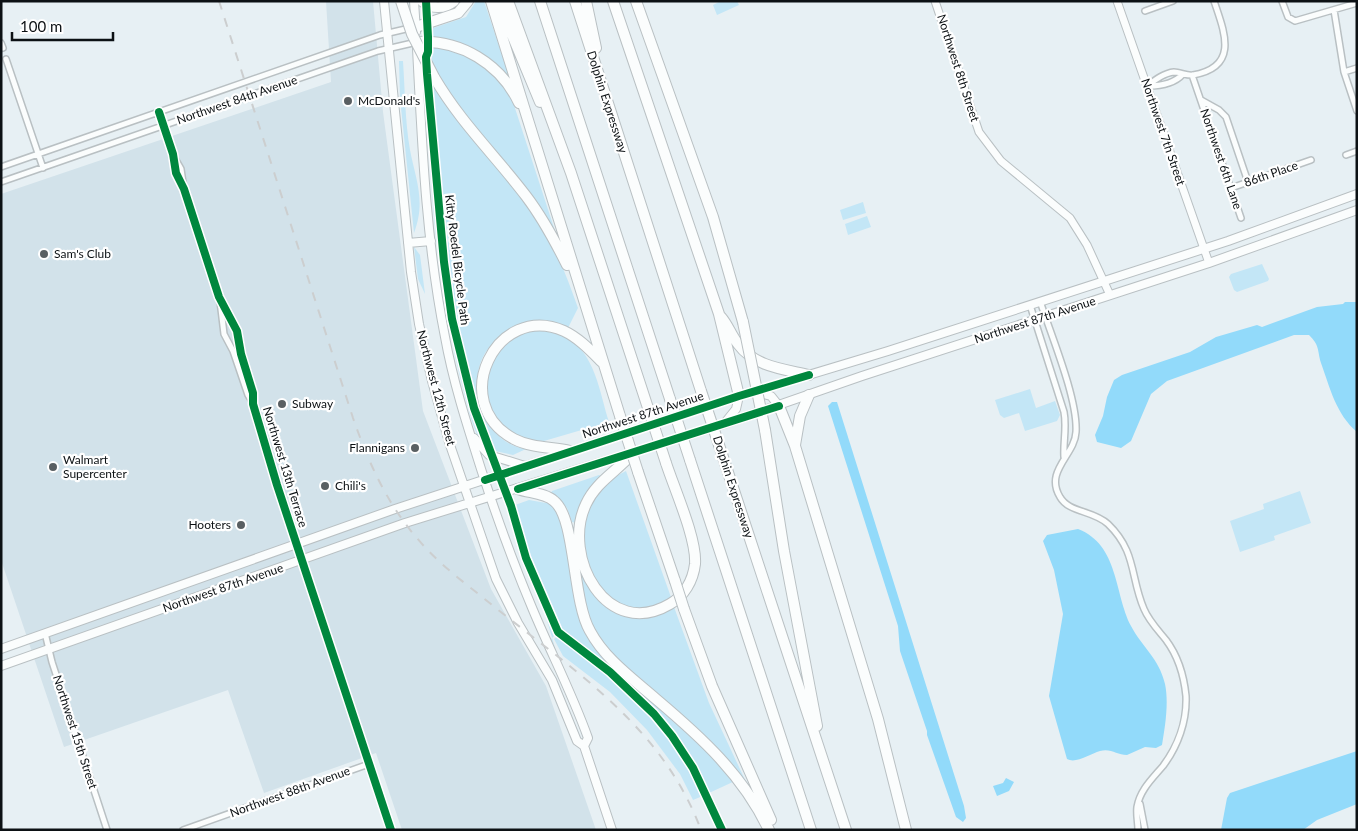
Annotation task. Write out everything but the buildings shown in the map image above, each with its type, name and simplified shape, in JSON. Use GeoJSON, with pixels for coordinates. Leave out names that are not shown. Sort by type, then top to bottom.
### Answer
{"type":"FeatureCollection","features":[{"type":"Feature","properties":{"kind":"highway"},"geometry":{"type":"LineString","coordinates":[[402,1],[412,34],[434,77],[469,130],[531,203],[552,235],[578,286]]}},
{"type":"Feature","properties":{"kind":"highway"},"geometry":{"type":"LineString","coordinates":[[422,1],[430,6],[441,7],[454,1]]}},
{"type":"Feature","properties":{"kind":"highway"},"geometry":{"type":"LineString","coordinates":[[416,27],[453,16],[462,10],[468,1]]}},
{"type":"Feature","properties":{"kind":"highway"},"geometry":{"type":"LineString","coordinates":[[491,1],[578,286],[684,609],[716,695],[775,830]]}},
{"type":"Feature","properties":{"kind":"highway"},"geometry":{"type":"LineString","coordinates":[[498,1],[571,173]]}},
{"type":"Feature","properties":{"kind":"highway"},"geometry":{"type":"LineString","coordinates":[[508,1],[571,173],[694,551],[693,573],[683,594],[662,609],[650,613],[624,611],[610,604],[591,583],[582,562],[579,538],[582,516],[589,498],[602,481],[621,466],[632,454]]}},
{"type":"Feature","properties":{"kind":"highway"},"geometry":{"type":"LineString","coordinates":[[532,1],[573,103]]}},
{"type":"Feature","properties":{"kind":"highway"},"geometry":{"type":"LineString","coordinates":[[540,1],[811,830]]}},
{"type":"Feature","properties":{"kind":"highway","name":"Dolphin Expressway"},"geometry":{"type":"LineString","coordinates":[[574,1],[846,830]]}},
{"type":"Feature","properties":{"kind":"highway"},"geometry":{"type":"LineString","coordinates":[[586,1],[606,98]]}},
{"type":"Feature","properties":{"kind":"highway"},"geometry":{"type":"LineString","coordinates":[[613,1],[719,314],[739,396]]}},
{"type":"Feature","properties":{"kind":"highway"},"geometry":{"type":"LineString","coordinates":[[636,1],[712,217],[743,322],[765,430],[785,560],[823,762]]}},
{"type":"Feature","properties":{"kind":"highway"},"geometry":{"type":"LineString","coordinates":[[417,42],[428,41],[458,48],[490,65],[511,89],[530,127]]}},
{"type":"Feature","properties":{"kind":"highway"},"geometry":{"type":"LineString","coordinates":[[719,314],[728,324],[738,345],[751,357],[770,366],[808,375]]}},
{"type":"Feature","properties":{"kind":"highway"},"geometry":{"type":"LineString","coordinates":[[570,451],[522,443],[497,426],[486,410],[483,397],[482,380],[486,364],[496,347],[511,334],[542,327],[563,330],[574,336],[604,364]]}},
{"type":"Feature","properties":{"kind":"highway"},"geometry":{"type":"LineString","coordinates":[[795,446],[798,421],[809,395]]}},
{"type":"Feature","properties":{"kind":"highway"},"geometry":{"type":"LineString","coordinates":[[779,406],[795,446],[878,719],[906,830]]}},
{"type":"Feature","properties":{"kind":"highway"},"geometry":{"type":"LineString","coordinates":[[518,489],[547,497],[556,503],[562,511],[567,528],[577,595],[583,616],[595,639],[617,664],[720,757],[749,794],[769,830]]}},
{"type":"Feature","properties":{"kind":"main road","name":"Northwest 12th Street"},"geometry":{"type":"LineString","coordinates":[[384,1],[416,308],[426,360],[444,426],[501,591],[549,674],[576,741],[584,746],[612,830]]}},
{"type":"Feature","properties":{"kind":"main road","name":"Northwest 12th Street"},"geometry":{"type":"LineString","coordinates":[[414,1],[424,176],[445,338],[485,480],[528,600],[578,709],[588,738],[584,746]]}},
{"type":"Feature","properties":{"kind":"main road","name":"Northwest 87th Avenue"},"geometry":{"type":"LineString","coordinates":[[1,649],[465,486],[754,391],[1030,305],[1203,248],[1357,194]]}},
{"type":"Feature","properties":{"kind":"main road","name":"Northwest 87th Avenue"},"geometry":{"type":"LineString","coordinates":[[1,666],[471,502],[632,454],[779,406],[1209,263],[1357,210]]}},
{"type":"Feature","properties":{"kind":"main road"},"geometry":{"type":"LineString","coordinates":[[408,243],[431,241]]}},
{"type":"Feature","properties":{"kind":"main road"},"geometry":{"type":"LineString","coordinates":[[754,391],[771,396],[779,406]]}},
{"type":"Feature","properties":{"kind":"main road"},"geometry":{"type":"LineString","coordinates":[[724,424],[736,409],[739,396]]}},
{"type":"Feature","properties":{"kind":"main road"},"geometry":{"type":"LineString","coordinates":[[471,434],[489,455],[525,466]]}},
{"type":"Feature","properties":{"kind":"street","name":"Northwest 8th Street"},"geometry":{"type":"LineString","coordinates":[[936,1],[970,107],[982,136],[1005,165],[1070,218],[1087,245],[1110,295]]}},
{"type":"Feature","properties":{"kind":"street","name":"Northwest 7th Street"},"geometry":{"type":"LineString","coordinates":[[1117,1],[1209,263]]}},
{"type":"Feature","properties":{"kind":"street"},"geometry":{"type":"LineString","coordinates":[[1146,11],[1173,1]]}},
{"type":"Feature","properties":{"kind":"street"},"geometry":{"type":"LineString","coordinates":[[1147,86],[1159,86],[1178,80],[1183,74],[1192,75],[1214,66],[1225,48],[1226,38],[1214,1]]}},
{"type":"Feature","properties":{"kind":"street"},"geometry":{"type":"LineString","coordinates":[[1282,1],[1290,19],[1297,20],[1357,3]]}},
{"type":"Feature","properties":{"kind":"street"},"geometry":{"type":"LineString","coordinates":[[1334,10],[1344,72],[1357,111]]}},
{"type":"Feature","properties":{"kind":"street","name":"Northwest 84th Avenue"},"geometry":{"type":"LineString","coordinates":[[1,167],[387,34],[416,27]]}},
{"type":"Feature","properties":{"kind":"street","name":"Northwest 84th Avenue"},"geometry":{"type":"LineString","coordinates":[[1,182],[389,48],[417,42]]}},
{"type":"Feature","properties":{"kind":"street"},"geometry":{"type":"LineString","coordinates":[[6,59],[42,168]]}},
{"type":"Feature","properties":{"kind":"street"},"geometry":{"type":"LineString","coordinates":[[1344,72],[1357,68]]}},
{"type":"Feature","properties":{"kind":"street","name":"Northwest 6th Lane"},"geometry":{"type":"LineString","coordinates":[[1192,75],[1242,218]]}},
{"type":"Feature","properties":{"kind":"street","name":"Northwest 6th Lane"},"geometry":{"type":"LineString","coordinates":[[1201,99],[1219,110],[1226,118],[1248,182]]}},
{"type":"Feature","properties":{"kind":"street","name":"Northwest 13th Terrace"},"geometry":{"type":"LineString","coordinates":[[159,112],[176,173],[184,190],[219,297],[236,331],[254,404],[297,544],[391,830]]}},
{"type":"Feature","properties":{"kind":"street"},"geometry":{"type":"LineString","coordinates":[[1346,155],[1357,151]]}},
{"type":"Feature","properties":{"kind":"street","name":"86th Place"},"geometry":{"type":"LineString","coordinates":[[1231,188],[1311,160]]}},
{"type":"Feature","properties":{"kind":"street","name":"Northwest 13th Terrace"},"geometry":{"type":"LineString","coordinates":[[219,297],[224,334],[234,351],[248,395],[254,404]]}},
{"type":"Feature","properties":{"kind":"street"},"geometry":{"type":"LineString","coordinates":[[1040,301],[1076,414],[1075,442],[1073,448],[1064,457]]}},
{"type":"Feature","properties":{"kind":"street"},"geometry":{"type":"LineString","coordinates":[[1030,305],[1066,418],[1064,457],[1056,476],[1060,497],[1070,507],[1087,511],[1102,519],[1120,537],[1133,564],[1145,611],[1172,648],[1183,678],[1186,706],[1180,735],[1170,756],[1145,787],[1139,801],[1138,830]]}},
{"type":"Feature","properties":{"kind":"street","name":"Northwest 15th Street"},"geometry":{"type":"LineString","coordinates":[[45,633],[107,830]]}},
{"type":"Feature","properties":{"kind":"street","name":"Northwest 88th Avenue"},"geometry":{"type":"LineString","coordinates":[[183,830],[369,764]]}},
{"type":"Feature","properties":{"kind":"street"},"geometry":{"type":"LineString","coordinates":[[1139,801],[1145,830]]}},
{"type":"Feature","properties":{"kind":"shaded area"},"geometry":{"type":"Polygon","coordinates":[[[326,1],[373,1],[383,112],[423,411],[491,589],[546,686],[596,830],[402,830],[376,753],[264,793],[228,690],[64,747],[1,560],[1,194],[331,82],[326,1]]]}},
{"type":"Feature","properties":{"kind":"shaded area"},"geometry":{"type":"Polygon","coordinates":[[[476,1],[484,1],[510,79],[502,72],[430,38],[430,29],[466,17],[476,1]]]}},
{"type":"Feature","properties":{"kind":"shaded area"},"geometry":{"type":"Polygon","coordinates":[[[721,1],[737,1],[739,5],[717,15],[713,5],[721,1]]]}},
{"type":"Feature","properties":{"kind":"shaded area"},"geometry":{"type":"Polygon","coordinates":[[[431,45],[468,57],[479,63],[498,79],[506,90],[513,102],[556,234],[446,88],[430,60],[431,45]]]}},
{"type":"Feature","properties":{"kind":"shaded area"},"geometry":{"type":"Polygon","coordinates":[[[399,61],[403,61],[408,139],[420,201],[418,222],[414,233],[400,98],[399,61]]]}},
{"type":"Feature","properties":{"kind":"shaded area"},"geometry":{"type":"Polygon","coordinates":[[[429,77],[467,132],[523,200],[543,228],[560,262],[578,308],[568,328],[550,323],[521,329],[499,338],[486,351],[479,367],[477,384],[480,402],[486,419],[496,433],[510,444],[526,449],[513,455],[495,451],[482,428],[467,379],[446,272],[429,77]]]}},
{"type":"Feature","properties":{"kind":"shaded area"},"geometry":{"type":"Polygon","coordinates":[[[427,109],[440,248],[448,304],[463,376],[485,448],[477,435],[469,411],[455,354],[442,285],[434,215],[427,109]]]}},
{"type":"Feature","properties":{"kind":"shaded area"},"geometry":{"type":"Polygon","coordinates":[[[863,202],[866,213],[843,220],[840,210],[863,202]]]}},
{"type":"Feature","properties":{"kind":"shaded area"},"geometry":{"type":"Polygon","coordinates":[[[867,216],[871,227],[848,235],[845,224],[867,216]]]}},
{"type":"Feature","properties":{"kind":"shaded area"},"geometry":{"type":"Polygon","coordinates":[[[414,247],[420,255],[425,294],[418,279],[414,247]]]}},
{"type":"Feature","properties":{"kind":"shaded area"},"geometry":{"type":"Polygon","coordinates":[[[1262,264],[1269,279],[1268,281],[1237,292],[1234,290],[1229,277],[1231,274],[1262,264]]]}},
{"type":"Feature","properties":{"kind":"shaded area"},"geometry":{"type":"Polygon","coordinates":[[[538,330],[565,337],[583,352],[595,374],[609,422],[544,441],[525,441],[498,422],[486,396],[486,375],[500,348],[517,335],[538,330]]]}},
{"type":"Feature","properties":{"kind":"shaded area"},"geometry":{"type":"Polygon","coordinates":[[[1030,389],[1036,408],[1055,401],[1060,415],[1057,421],[1025,431],[1019,413],[1004,418],[1000,415],[995,400],[1030,389]]]}},
{"type":"Feature","properties":{"kind":"shaded area"},"geometry":{"type":"Polygon","coordinates":[[[626,471],[672,600],[655,609],[636,608],[618,603],[604,593],[593,579],[587,562],[584,543],[585,524],[589,506],[601,488],[610,480],[626,471]]]}},
{"type":"Feature","properties":{"kind":"shaded area"},"geometry":{"type":"Polygon","coordinates":[[[599,475],[601,476],[581,503],[576,523],[572,522],[567,508],[551,493],[552,491],[599,475]]]}},
{"type":"Feature","properties":{"kind":"shaded area"},"geometry":{"type":"Polygon","coordinates":[[[1300,491],[1311,523],[1274,536],[1275,540],[1240,552],[1230,521],[1264,509],[1263,504],[1300,491]]]}},
{"type":"Feature","properties":{"kind":"shaded area"},"geometry":{"type":"Polygon","coordinates":[[[529,500],[546,503],[548,501],[562,517],[579,615],[595,648],[605,660],[701,744],[735,781],[709,793],[683,748],[655,712],[616,675],[558,628],[515,521],[515,505],[529,500]]]}},
{"type":"Feature","properties":{"kind":"shaded area"},"geometry":{"type":"Polygon","coordinates":[[[582,572],[588,585],[634,617],[656,616],[674,607],[709,703],[746,782],[605,649],[590,623],[577,574],[582,572]]]}},
{"type":"Feature","properties":{"kind":"shaded area"},"geometry":{"type":"Polygon","coordinates":[[[532,576],[557,633],[552,638],[544,610],[532,576]]]}},
{"type":"Feature","properties":{"kind":"shaded area"},"geometry":{"type":"Polygon","coordinates":[[[559,635],[609,674],[655,719],[687,763],[705,795],[693,800],[680,774],[647,730],[610,692],[563,656],[554,639],[559,635]]]}},
{"type":"Feature","properties":{"kind":"water"},"geometry":{"type":"Polygon","coordinates":[[[1345,302],[1357,302],[1357,432],[1344,417],[1334,400],[1315,342],[1309,335],[1294,335],[1167,381],[1151,394],[1131,441],[1121,448],[1097,442],[1095,435],[1103,416],[1107,397],[1114,380],[1122,375],[1190,352],[1216,337],[1257,325],[1262,327],[1317,307],[1343,304],[1345,302]]]}},
{"type":"Feature","properties":{"kind":"water"},"geometry":{"type":"Polygon","coordinates":[[[832,402],[837,402],[964,806],[966,818],[963,822],[956,817],[900,651],[898,626],[828,406],[832,402]]]}},
{"type":"Feature","properties":{"kind":"water"},"geometry":{"type":"Polygon","coordinates":[[[1078,529],[1091,536],[1101,546],[1108,558],[1114,571],[1131,626],[1155,660],[1162,675],[1167,699],[1166,715],[1162,745],[1156,748],[1145,747],[1127,755],[1104,750],[1075,760],[1067,759],[1049,696],[1063,614],[1054,570],[1043,541],[1047,535],[1078,529]]]}},
{"type":"Feature","properties":{"kind":"water"},"geometry":{"type":"Polygon","coordinates":[[[1357,751],[1357,804],[1317,820],[1303,830],[1221,830],[1227,798],[1230,793],[1357,751]]]}},
{"type":"Feature","properties":{"kind":"water"},"geometry":{"type":"Polygon","coordinates":[[[1006,778],[1014,782],[1009,791],[997,796],[993,786],[1003,783],[1006,778]]]}},
{"type":"Feature","properties":{"kind":"railway"},"geometry":{"type":"LineString","coordinates":[[219,1],[353,418],[365,450],[387,495],[405,524],[439,561],[577,672],[636,727],[662,758],[684,792],[701,830]]}},
{"type":"Feature","properties":{"kind":"cycle path","name":"Kitty Roedel Bicycle Path"},"geometry":{"type":"LineString","coordinates":[[426,1],[428,37],[427,74],[444,262],[452,319],[474,408],[511,506],[526,558],[558,632],[610,672],[654,714],[672,736],[693,768],[722,830]]}},
{"type":"Feature","properties":{"kind":"cycle path"},"geometry":{"type":"LineString","coordinates":[[159,112],[173,154],[176,173],[184,189],[219,297],[237,331],[241,354],[253,393],[253,404],[277,485],[391,830]]}},
{"type":"Feature","properties":{"kind":"cycle path"},"geometry":{"type":"LineString","coordinates":[[485,480],[739,396],[809,375]]}},
{"type":"Feature","properties":{"kind":"cycle path"},"geometry":{"type":"LineString","coordinates":[[518,489],[779,406]]}},
{"type":"Feature","properties":{"kind":"place","name":"McDonald's"},"geometry":{"type":"Point","coordinates":[348,101]}},
{"type":"Feature","properties":{"kind":"place","name":"Sam's Club"},"geometry":{"type":"Point","coordinates":[44,254]}},
{"type":"Feature","properties":{"kind":"place","name":"Subway"},"geometry":{"type":"Point","coordinates":[282,404]}},
{"type":"Feature","properties":{"kind":"place","name":"Flannigans"},"geometry":{"type":"Point","coordinates":[415,448]}},
{"type":"Feature","properties":{"kind":"place","name":"Walmart Supercenter"},"geometry":{"type":"Point","coordinates":[53,467]}},
{"type":"Feature","properties":{"kind":"place","name":"Chili's"},"geometry":{"type":"Point","coordinates":[325,486]}},
{"type":"Feature","properties":{"kind":"place","name":"Hooters"},"geometry":{"type":"Point","coordinates":[241,525]}}]}
